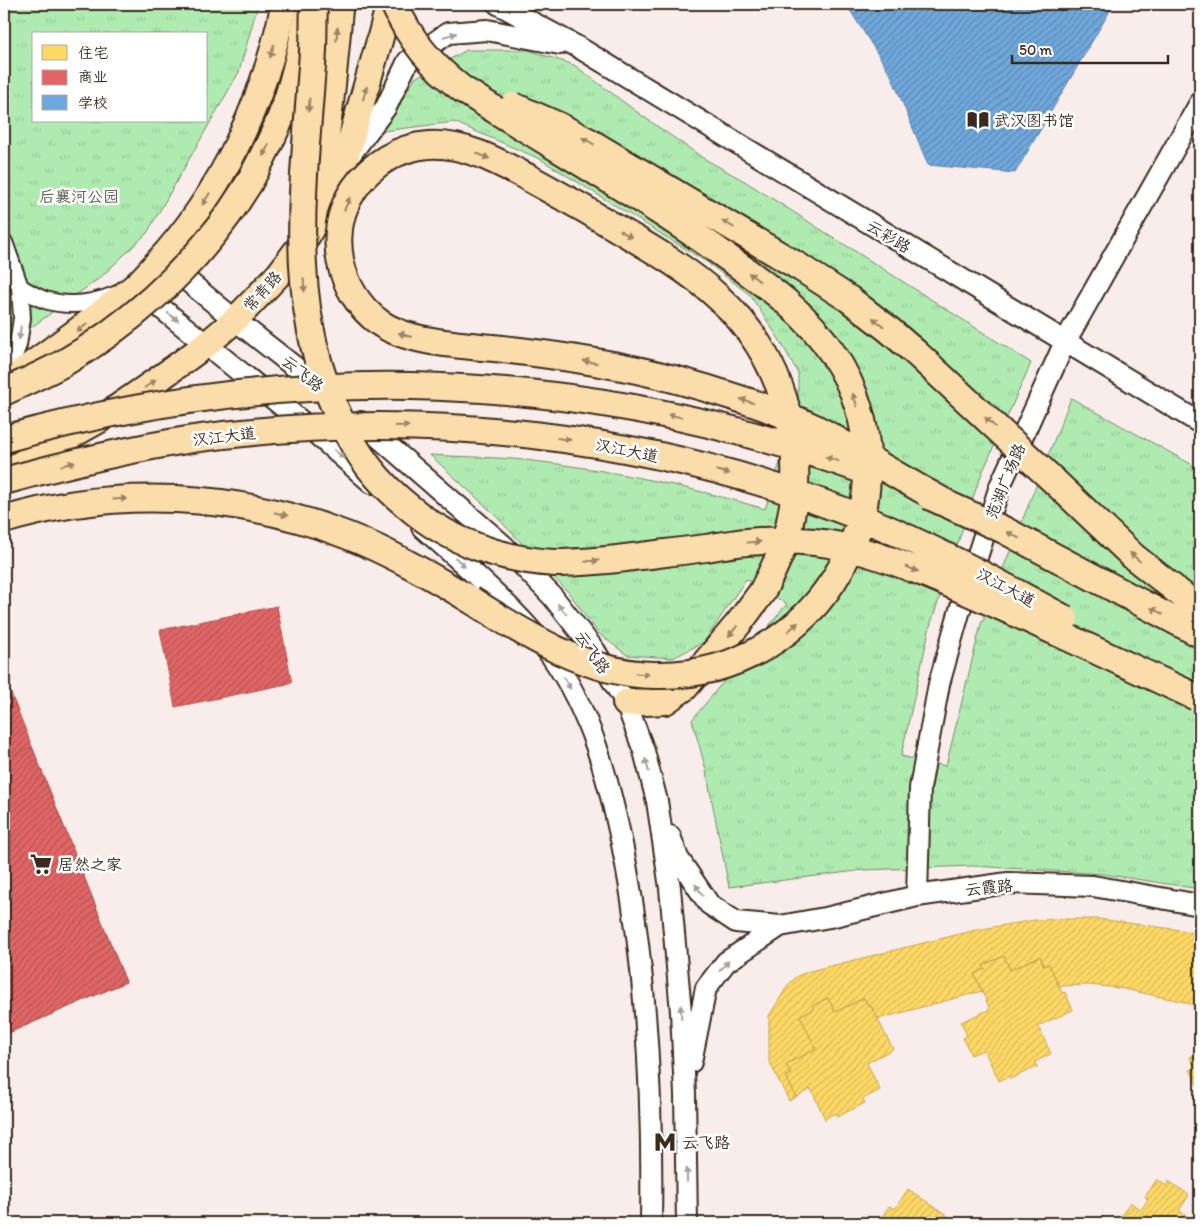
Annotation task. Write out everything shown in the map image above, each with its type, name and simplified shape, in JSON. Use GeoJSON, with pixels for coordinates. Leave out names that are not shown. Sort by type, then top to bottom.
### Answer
{"type":"FeatureCollection","features":[{"type":"Feature","properties":{"kind":"highway"},"geometry":{"type":"LineString","coordinates":[[4,392],[32,380],[63,363],[121,324],[148,302],[176,275],[227,216],[249,183],[281,117],[294,75],[310,4]]}},
{"type":"Feature","properties":{"kind":"highway"},"geometry":{"type":"LineString","coordinates":[[314,4],[312,61],[303,175],[302,228],[304,292],[313,346],[320,372],[347,434],[365,463],[380,482],[416,513],[456,538],[480,548],[504,555],[556,563],[624,558],[746,542],[816,542],[850,548],[886,558],[962,589],[1198,699]]}},
{"type":"Feature","properties":{"kind":"highway"},"geometry":{"type":"LineString","coordinates":[[4,520],[71,504],[143,498],[215,502],[283,514],[347,535],[417,568],[500,619],[558,650],[606,668],[653,676],[701,671],[725,665],[747,656],[789,631],[823,596],[838,575],[850,552],[864,502],[867,476],[863,425],[856,400],[833,353],[818,333],[799,314],[707,242],[462,90],[428,58],[410,34],[394,4]]}},
{"type":"Feature","properties":{"kind":"highway"},"geometry":{"type":"LineString","coordinates":[[462,90],[519,108],[586,140],[801,268],[849,299],[888,329],[923,360],[1134,557],[1200,609]]}},
{"type":"Feature","properties":{"kind":"highway"},"geometry":{"type":"LineString","coordinates":[[626,703],[665,701],[685,686],[739,623],[762,592],[775,566],[784,543],[790,519],[794,495],[795,470],[790,421],[788,413],[786,406],[775,375],[764,353],[750,333],[735,314],[712,291],[668,260],[562,196],[513,170],[475,152],[441,145],[407,149],[376,165],[353,190],[342,214],[338,240],[339,256],[349,288],[369,314],[382,324],[412,337],[453,344],[558,356],[637,370],[772,409],[789,417],[798,421],[815,428],[946,503]]}},
{"type":"Feature","properties":{"kind":"highway"},"geometry":{"type":"LineString","coordinates":[[4,439],[67,422],[130,409],[193,399],[321,387],[458,387],[576,398],[640,408],[764,438],[826,457],[946,503],[1004,530],[1200,634]]}},
{"type":"Feature","properties":{"kind":"highway","name":"汉江大道"},"geometry":{"type":"LineString","coordinates":[[4,482],[66,464],[147,447],[237,434],[320,427],[384,426],[512,432],[634,451],[754,480],[821,503],[919,543],[982,574],[1069,621],[1198,699]]}},
{"type":"Feature","properties":{"kind":"main road"},"geometry":{"type":"LineString","coordinates":[[4,385],[61,344],[135,286],[180,236],[222,173],[239,139],[266,72],[284,4]]}},
{"type":"Feature","properties":{"kind":"main road"},"geometry":{"type":"LineString","coordinates":[[306,238],[317,191],[325,140],[334,73],[340,4]]}},
{"type":"Feature","properties":{"kind":"main road","name":"常青路"},"geometry":{"type":"LineString","coordinates":[[4,472],[98,420],[207,344],[235,320],[279,274],[306,238],[327,200],[344,163],[389,4]]}},
{"type":"Feature","properties":{"kind":"street","name":"云彩路"},"geometry":{"type":"LineString","coordinates":[[498,4],[578,47],[1200,423]]}},
{"type":"Feature","properties":{"kind":"street"},"geometry":{"type":"LineString","coordinates":[[344,163],[386,107],[408,61],[448,33],[488,30],[578,47]]}},
{"type":"Feature","properties":{"kind":"street","name":"范湖广场路"},"geometry":{"type":"LineString","coordinates":[[917,896],[920,788],[942,675],[959,613],[1000,486],[1065,342],[1200,103]]}},
{"type":"Feature","properties":{"kind":"street"},"geometry":{"type":"LineString","coordinates":[[4,242],[20,288],[22,318],[18,345],[8,370],[4,374]]}},
{"type":"Feature","properties":{"kind":"street","name":"云飞路"},"geometry":{"type":"LineString","coordinates":[[161,259],[338,401],[503,545],[553,597],[595,651],[626,703],[644,751],[657,801],[670,888],[681,1012],[685,1094],[687,1223]]}},
{"type":"Feature","properties":{"kind":"street"},"geometry":{"type":"LineString","coordinates":[[20,288],[43,299],[75,304],[91,303],[108,298],[135,286],[312,430],[474,574],[523,620],[552,657],[580,703],[600,755],[613,800],[629,880],[646,1024],[651,1223]]}},
{"type":"Feature","properties":{"kind":"street"},"geometry":{"type":"LineString","coordinates":[[657,801],[678,858],[709,904],[736,922],[780,926]]}},
{"type":"Feature","properties":{"kind":"street","name":"云霞路"},"geometry":{"type":"LineString","coordinates":[[780,926],[830,917],[917,896],[1008,883],[1093,886],[1200,906]]}},
{"type":"Feature","properties":{"kind":"street"},"geometry":{"type":"LineString","coordinates":[[685,1094],[706,988],[726,962],[780,926]]}},
{"type":"Feature","properties":{"kind":"green space","name":"后襄河公园"},"geometry":{"type":"Polygon","coordinates":[[[4,4],[258,4],[239,72],[147,233],[101,277],[4,347],[4,4]]]}},
{"type":"Feature","properties":{"kind":"green space"},"geometry":{"type":"Polygon","coordinates":[[[467,50],[528,50],[574,65],[703,158],[746,182],[1031,363],[979,480],[930,626],[901,756],[946,766],[981,624],[1071,398],[1200,469],[1200,889],[1103,874],[973,866],[864,870],[729,887],[705,766],[692,720],[787,604],[746,579],[704,642],[673,658],[627,655],[598,633],[569,593],[492,512],[430,455],[513,459],[586,468],[676,486],[765,509],[798,407],[798,373],[779,339],[750,295],[708,263],[540,159],[454,122],[383,131],[415,78],[467,50]]]}},
{"type":"Feature","properties":{"kind":"building: 住宅"},"geometry":{"type":"Polygon","coordinates":[[[1098,919],[1181,930],[1200,935],[1200,1007],[1119,988],[1089,985],[1059,986],[1049,964],[1044,966],[1040,956],[1010,970],[1004,956],[983,965],[985,969],[974,974],[982,991],[878,1019],[864,998],[835,1012],[828,998],[812,1006],[813,1009],[800,1016],[816,1049],[786,1064],[791,1074],[786,1076],[796,1097],[789,1101],[769,1061],[769,1016],[788,985],[797,976],[810,971],[976,930],[1035,920],[1098,919]]]}},
{"type":"Feature","properties":{"kind":"building: 住宅"},"geometry":{"type":"Polygon","coordinates":[[[1004,956],[1010,970],[1040,956],[1044,966],[1049,964],[1062,993],[1065,992],[1073,1010],[1038,1026],[1051,1054],[1035,1062],[1037,1067],[1010,1079],[1009,1076],[999,1081],[984,1050],[971,1055],[963,1038],[967,1036],[961,1022],[990,1009],[974,974],[985,969],[983,965],[1004,956]]]}},
{"type":"Feature","properties":{"kind":"building: 住宅"},"geometry":{"type":"Polygon","coordinates":[[[828,998],[835,1012],[864,998],[869,1007],[871,1006],[893,1049],[867,1063],[880,1090],[863,1099],[865,1103],[837,1117],[835,1113],[825,1119],[811,1089],[796,1097],[786,1076],[791,1074],[786,1064],[816,1049],[800,1016],[813,1009],[812,1006],[828,998]]]}},
{"type":"Feature","properties":{"kind":"building: 住宅"},"geometry":{"type":"Polygon","coordinates":[[[1200,1052],[1200,1090],[1190,1070],[1195,1068],[1190,1057],[1200,1052]]]}},
{"type":"Feature","properties":{"kind":"building: 住宅"},"geometry":{"type":"Polygon","coordinates":[[[1157,1179],[1166,1186],[1169,1181],[1189,1195],[1179,1211],[1187,1216],[1182,1223],[1121,1223],[1118,1221],[1130,1202],[1141,1210],[1148,1199],[1145,1197],[1157,1179]]]}},
{"type":"Feature","properties":{"kind":"building: 住宅"},"geometry":{"type":"Polygon","coordinates":[[[908,1189],[948,1216],[943,1223],[878,1223],[889,1206],[895,1209],[908,1189]]]}},
{"type":"Feature","properties":{"kind":"building: 商业"},"geometry":{"type":"Polygon","coordinates":[[[277,606],[292,683],[175,707],[160,630],[277,606]]]}},
{"type":"Feature","properties":{"kind":"building: 商业","name":"居然之家"},"geometry":{"type":"Polygon","coordinates":[[[4,676],[126,982],[4,1035],[4,676]]]}},
{"type":"Feature","properties":{"kind":"building: 商业","name":"居然之家"},"geometry":{"type":"Polygon","coordinates":[[[32,747],[126,982],[4,1035],[4,759],[32,747]]]}},
{"type":"Feature","properties":{"kind":"building: 学校","name":"武汉图书馆"},"geometry":{"type":"Polygon","coordinates":[[[846,4],[1114,4],[1015,173],[928,165],[891,75],[846,4]]]}},
{"type":"Feature","properties":{"kind":"place","name":"武汉图书馆"},"geometry":{"type":"Point","coordinates":[978,120]}},
{"type":"Feature","properties":{"kind":"place","name":"居然之家"},"geometry":{"type":"Point","coordinates":[41,864]}},
{"type":"Feature","properties":{"kind":"place","name":"云飞路"},"geometry":{"type":"Point","coordinates":[665,1142]}}]}
